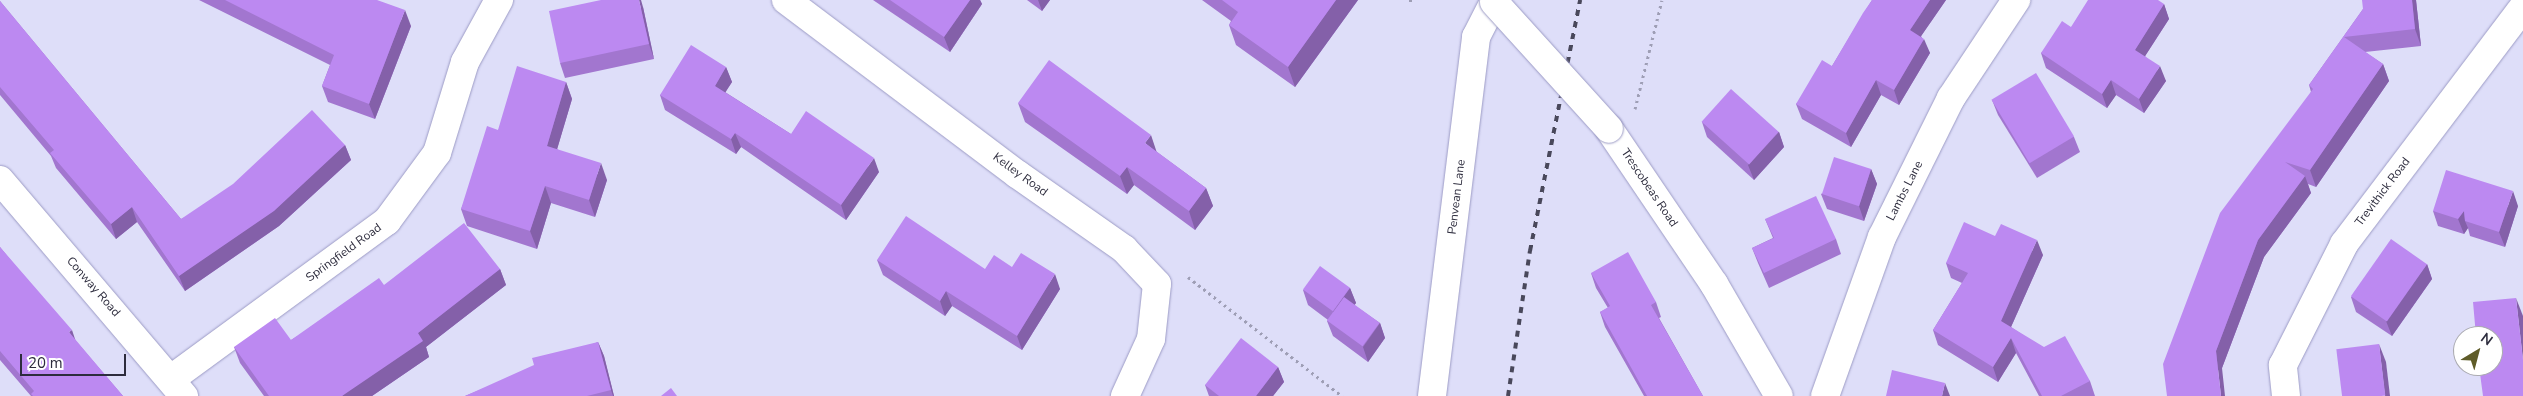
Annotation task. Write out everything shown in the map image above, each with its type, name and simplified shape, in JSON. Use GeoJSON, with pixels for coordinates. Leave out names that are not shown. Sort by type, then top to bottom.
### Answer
{"type":"FeatureCollection","features":[{"type":"Feature","properties":{"kind":"street","name":"Springfield Road"},"geometry":{"type":"LineString","coordinates":[[178,387],[387,221],[437,153],[465,62],[497,0]]}},
{"type":"Feature","properties":{"kind":"street","name":"Kelley Road"},"geometry":{"type":"LineString","coordinates":[[786,0],[1017,174],[1124,248],[1157,284]]}},
{"type":"Feature","properties":{"kind":"street","name":"Lambs Lane"},"geometry":{"type":"LineString","coordinates":[[1824,396],[1882,237],[1951,98],[2016,0]]}},
{"type":"Feature","properties":{"kind":"street","name":"Trescobeas Road"},"geometry":{"type":"LineString","coordinates":[[1493,1],[1609,129],[1714,284],[1780,396]]}},
{"type":"Feature","properties":{"kind":"street","name":"Penvean Lane"},"geometry":{"type":"LineString","coordinates":[[1432,396],[1476,37],[1493,1]]}},
{"type":"Feature","properties":{"kind":"street","name":"Trevithick Road"},"geometry":{"type":"LineString","coordinates":[[2286,396],[2283,365],[2344,244],[2523,7]]}},
{"type":"Feature","properties":{"kind":"street","name":"Conway Road"},"geometry":{"type":"LineString","coordinates":[[0,180],[178,387]]}},
{"type":"Feature","properties":{"kind":"street"},"geometry":{"type":"LineString","coordinates":[[1125,396],[1151,339],[1157,284]]}},
{"type":"Feature","properties":{"kind":"path"},"geometry":{"type":"LineString","coordinates":[[1625,152],[1662,0]]}},
{"type":"Feature","properties":{"kind":"path"},"geometry":{"type":"LineString","coordinates":[[1157,284],[1184,274],[1342,396]]}},
{"type":"Feature","properties":{"kind":"building"},"geometry":{"type":"Polygon","coordinates":[[[225,0],[377,0],[405,10],[369,104],[322,86],[334,55],[225,0]]]}},
{"type":"Feature","properties":{"kind":"building"},"geometry":{"type":"Polygon","coordinates":[[[601,0],[639,0],[649,44],[560,63],[549,11],[601,0]]]}},
{"type":"Feature","properties":{"kind":"building"},"geometry":{"type":"Polygon","coordinates":[[[890,0],[970,0],[944,37],[890,0]]]}},
{"type":"Feature","properties":{"kind":"building"},"geometry":{"type":"Polygon","coordinates":[[[1222,0],[1336,0],[1288,67],[1229,25],[1238,12],[1222,0]]]}},
{"type":"Feature","properties":{"kind":"building"},"geometry":{"type":"Polygon","coordinates":[[[1872,0],[1930,0],[1910,30],[1924,39],[1894,90],[1876,80],[1846,133],[1796,104],[1822,60],[1832,66],[1872,0]]]}},
{"type":"Feature","properties":{"kind":"building"},"geometry":{"type":"Polygon","coordinates":[[[2088,0],[2158,0],[2164,4],[2135,50],[2160,66],[2139,99],[2111,80],[2102,94],[2041,53],[2062,21],[2071,27],[2088,0]]]}},
{"type":"Feature","properties":{"kind":"building"},"geometry":{"type":"Polygon","coordinates":[[[2362,0],[2412,0],[2415,29],[2344,37],[2383,64],[2310,170],[2285,162],[2305,176],[2258,240],[2216,351],[2221,396],[2167,396],[2163,364],[2220,213],[2313,89],[2309,85],[2363,9],[2362,0]]]}},
{"type":"Feature","properties":{"kind":"building"},"geometry":{"type":"Polygon","coordinates":[[[0,1],[181,219],[233,184],[312,110],[345,145],[274,211],[179,276],[132,207],[111,224],[50,153],[54,150],[0,87],[0,1]]]}},
{"type":"Feature","properties":{"kind":"building"},"geometry":{"type":"Polygon","coordinates":[[[691,45],[726,67],[715,86],[791,134],[806,111],[874,158],[841,205],[735,133],[731,139],[660,95],[691,45]]]}},
{"type":"Feature","properties":{"kind":"building"},"geometry":{"type":"Polygon","coordinates":[[[1049,60],[1151,135],[1145,143],[1206,188],[1189,211],[1127,167],[1120,176],[1018,103],[1049,60]]]}},
{"type":"Feature","properties":{"kind":"building"},"geometry":{"type":"Polygon","coordinates":[[[517,66],[566,82],[547,146],[601,163],[589,200],[545,186],[530,231],[461,209],[487,126],[498,130],[517,66]]]}},
{"type":"Feature","properties":{"kind":"building"},"geometry":{"type":"Polygon","coordinates":[[[2036,73],[2074,136],[2030,163],[1991,100],[2036,73]]]}},
{"type":"Feature","properties":{"kind":"building"},"geometry":{"type":"Polygon","coordinates":[[[1731,89],[1779,132],[1749,165],[1702,122],[1731,89]]]}},
{"type":"Feature","properties":{"kind":"building"},"geometry":{"type":"Polygon","coordinates":[[[1834,157],[1871,169],[1859,206],[1822,194],[1834,157]]]}},
{"type":"Feature","properties":{"kind":"building"},"geometry":{"type":"Polygon","coordinates":[[[2446,170],[2513,191],[2499,232],[2465,221],[2464,211],[2458,219],[2433,211],[2446,170]]]}},
{"type":"Feature","properties":{"kind":"building"},"geometry":{"type":"Polygon","coordinates":[[[1816,196],[1836,239],[1764,273],[1752,248],[1774,238],[1765,219],[1816,196]]]}},
{"type":"Feature","properties":{"kind":"building"},"geometry":{"type":"Polygon","coordinates":[[[906,216],[985,269],[994,255],[1012,267],[1021,253],[1055,274],[1017,336],[946,291],[940,301],[877,260],[906,216]]]}},
{"type":"Feature","properties":{"kind":"building"},"geometry":{"type":"Polygon","coordinates":[[[1964,222],[1995,236],[2001,224],[2037,240],[2001,321],[2044,347],[2065,336],[2090,381],[2061,396],[2042,396],[2011,338],[1993,367],[1933,330],[1968,273],[1946,263],[1964,222]]]}},
{"type":"Feature","properties":{"kind":"building"},"geometry":{"type":"Polygon","coordinates":[[[464,223],[500,269],[418,333],[423,341],[342,396],[269,396],[234,347],[275,318],[291,340],[379,278],[384,285],[464,223]]]}},
{"type":"Feature","properties":{"kind":"building"},"geometry":{"type":"Polygon","coordinates":[[[2391,239],[2427,264],[2387,322],[2351,296],[2391,239]]]}},
{"type":"Feature","properties":{"kind":"building"},"geometry":{"type":"Polygon","coordinates":[[[0,247],[72,330],[69,332],[123,396],[33,396],[31,394],[34,391],[0,351],[0,247]]]}},
{"type":"Feature","properties":{"kind":"building"},"geometry":{"type":"Polygon","coordinates":[[[1628,252],[1656,302],[1651,305],[1703,396],[1647,396],[1600,312],[1610,306],[1591,273],[1628,252]]]}},
{"type":"Feature","properties":{"kind":"building"},"geometry":{"type":"Polygon","coordinates":[[[1320,266],[1350,288],[1333,311],[1303,289],[1320,266]]]}},
{"type":"Feature","properties":{"kind":"building"},"geometry":{"type":"Polygon","coordinates":[[[1344,297],[1380,323],[1363,346],[1327,320],[1344,297]]]}},
{"type":"Feature","properties":{"kind":"building"},"geometry":{"type":"Polygon","coordinates":[[[2516,298],[2523,360],[2523,396],[2483,396],[2480,376],[2503,376],[2503,326],[2475,326],[2473,302],[2516,298]]]}},
{"type":"Feature","properties":{"kind":"building"},"geometry":{"type":"Polygon","coordinates":[[[1241,338],[1278,367],[1256,396],[1219,396],[1205,385],[1241,338]]]}},
{"type":"Feature","properties":{"kind":"building"},"geometry":{"type":"Polygon","coordinates":[[[598,342],[611,390],[587,396],[465,396],[534,365],[532,358],[598,342]]]}},
{"type":"Feature","properties":{"kind":"building"},"geometry":{"type":"Polygon","coordinates":[[[2379,344],[2385,396],[2342,396],[2336,349],[2379,344]]]}},
{"type":"Feature","properties":{"kind":"building"},"geometry":{"type":"Polygon","coordinates":[[[1892,370],[1945,383],[1942,396],[1886,396],[1892,370]]]}},
{"type":"Feature","properties":{"kind":"building"},"geometry":{"type":"Polygon","coordinates":[[[671,388],[677,396],[661,396],[671,388]]]}},
{"type":"Feature","properties":{"kind":"railway"},"geometry":{"type":"LineString","coordinates":[[1508,396],[1530,251],[1580,0]]}}]}
